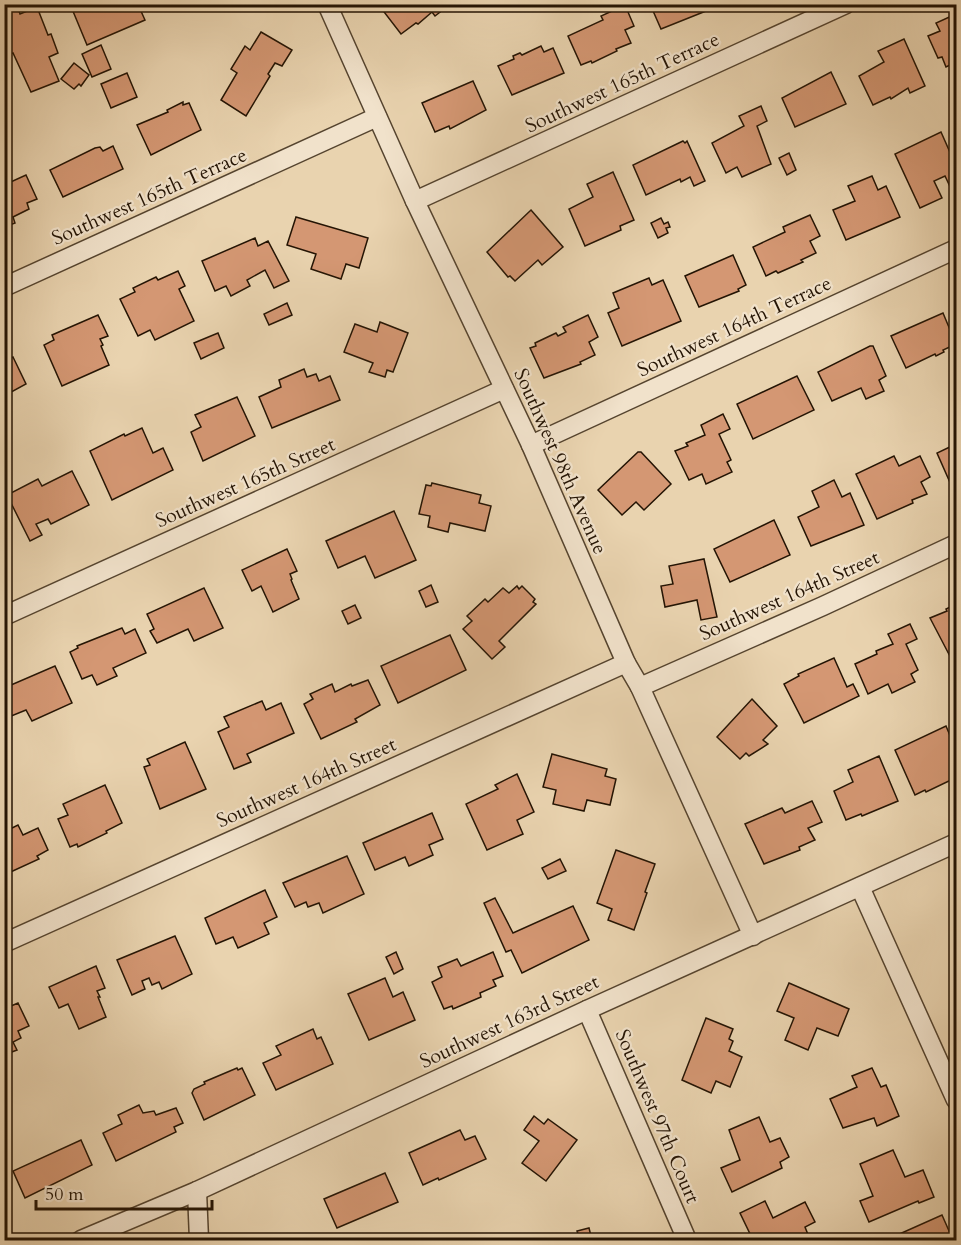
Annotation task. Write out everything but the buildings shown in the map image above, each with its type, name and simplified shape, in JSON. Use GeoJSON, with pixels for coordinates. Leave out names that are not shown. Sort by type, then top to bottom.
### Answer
{"type":"FeatureCollection","features":[{"type":"Feature","properties":{"kind":"street","name":"Southwest 98th Avenue"},"geometry":{"type":"LineString","coordinates":[[327,4],[415,201],[531,445],[626,663],[640,687],[753,936]]}},
{"type":"Feature","properties":{"kind":"street","name":"Southwest 165th Terrace"},"geometry":{"type":"LineString","coordinates":[[415,201],[846,4]]}},
{"type":"Feature","properties":{"kind":"street","name":"Southwest 165th Terrace"},"geometry":{"type":"LineString","coordinates":[[4,286],[377,117]]}},
{"type":"Feature","properties":{"kind":"street","name":"Southwest 164th Terrace"},"geometry":{"type":"LineString","coordinates":[[531,445],[957,249]]}},
{"type":"Feature","properties":{"kind":"street","name":"Southwest 165th Street"},"geometry":{"type":"LineString","coordinates":[[4,616],[504,388]]}},
{"type":"Feature","properties":{"kind":"street","name":"Southwest 164th Street"},"geometry":{"type":"LineString","coordinates":[[640,687],[957,544]]}},
{"type":"Feature","properties":{"kind":"street","name":"Southwest 164th Street"},"geometry":{"type":"LineString","coordinates":[[4,943],[626,663]]}},
{"type":"Feature","properties":{"kind":"street","name":"Southwest 163rd Street"},"geometry":{"type":"LineString","coordinates":[[81,1240],[197,1191],[587,1010],[957,843]]}},
{"type":"Feature","properties":{"kind":"street"},"geometry":{"type":"LineString","coordinates":[[860,887],[957,1100]]}},
{"type":"Feature","properties":{"kind":"street","name":"Southwest 97th Court"},"geometry":{"type":"LineString","coordinates":[[587,1010],[687,1240]]}},
{"type":"Feature","properties":{"kind":"street"},"geometry":{"type":"LineString","coordinates":[[197,1191],[198,1240]]}}]}
